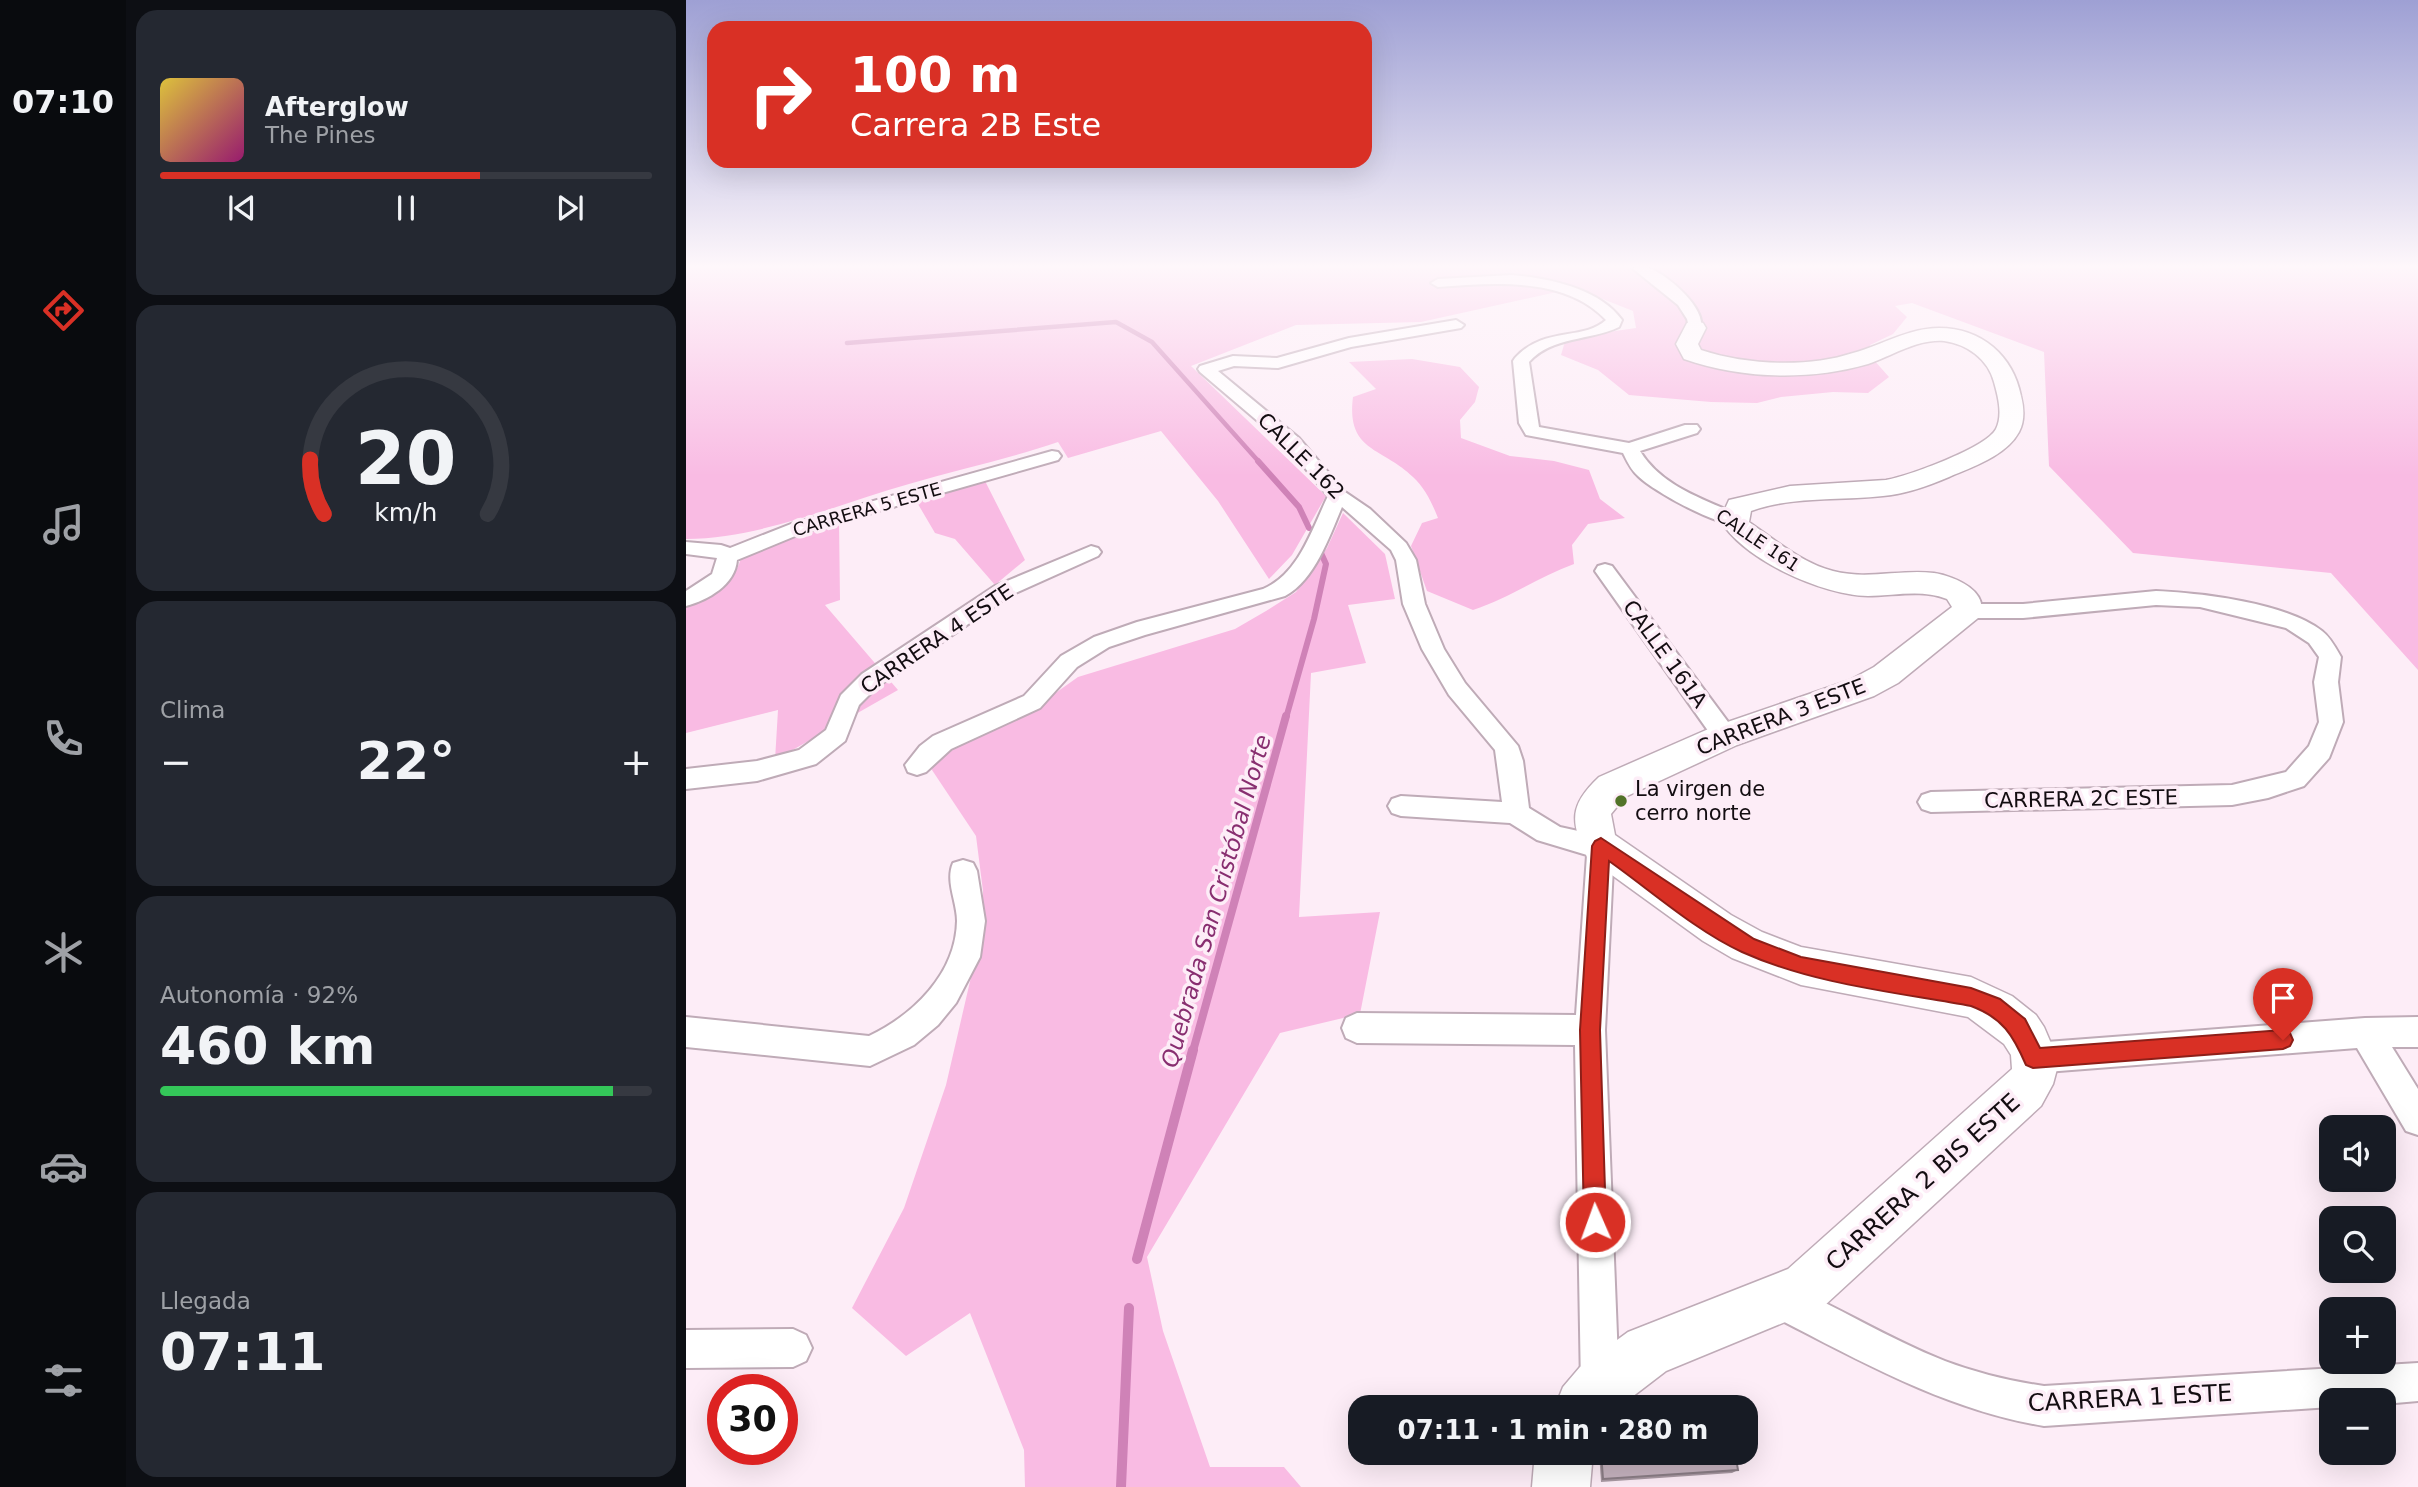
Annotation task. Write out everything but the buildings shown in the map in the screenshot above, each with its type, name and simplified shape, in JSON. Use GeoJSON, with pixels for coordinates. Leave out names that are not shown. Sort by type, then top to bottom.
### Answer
{"type":"FeatureCollection","features":[{"type":"Feature","properties":{"kind":"street","name":"CALLE 162"},"geometry":{"type":"LineString","coordinates":[[1384,337],[1349,343],[1278,363],[1233,361],[1206,369],[1293,442],[1338,496],[1363,513],[1399,547],[1406,560],[1414,604],[1433,649],[1457,689],[1506,746],[1511,761],[1516,813]]}},
{"type":"Feature","properties":{"kind":"street"},"geometry":{"type":"LineString","coordinates":[[1563,337],[1550,340],[1526,353],[1521,361],[1528,423],[1532,432],[1616,444],[1629,449],[1691,429]]}},
{"type":"Feature","properties":{"kind":"street"},"geometry":{"type":"LineString","coordinates":[[1690,337],[1687,350],[1692,354],[1708,360],[1740,364],[1833,364],[1861,358],[1917,337]]}},
{"type":"Feature","properties":{"kind":"street"},"geometry":{"type":"LineString","coordinates":[[1734,520],[1739,506],[1750,501],[1888,487],[1912,482],[1931,476],[1994,445],[2004,437],[2012,424],[2013,412],[2005,372],[1988,351],[1961,337]]}},
{"type":"Feature","properties":{"kind":"street","name":"CALLE 161"},"geometry":{"type":"LineString","coordinates":[[1629,449],[1638,459],[1641,470],[1656,481],[1734,520],[1752,540],[1804,571],[1824,579],[1866,586],[1934,583],[1958,592],[1967,604],[1967,611]]}},
{"type":"Feature","properties":{"kind":"street","name":"CARRERA 5 ESTE"},"geometry":{"type":"LineString","coordinates":[[727,557],[798,528],[1052,456]]}},
{"type":"Feature","properties":{"kind":"street"},"geometry":{"type":"LineString","coordinates":[[917,765],[926,754],[956,733],[987,723],[1033,701],[1048,688],[1060,668],[1082,651],[1124,634],[1259,598],[1284,587],[1303,564],[1338,496]]}},
{"type":"Feature","properties":{"kind":"street"},"geometry":{"type":"LineString","coordinates":[[686,548],[721,551],[727,557],[728,565],[714,584],[686,599]]}},
{"type":"Feature","properties":{"kind":"street","name":"CARRERA 4 ESTE"},"geometry":{"type":"LineString","coordinates":[[686,779],[757,771],[807,757],[836,735],[849,701],[870,680],[1002,591],[1091,552]]}},
{"type":"Feature","properties":{"kind":"street","name":"CALLE 161A"},"geometry":{"type":"LineString","coordinates":[[1605,571],[1725,736]]}},
{"type":"Feature","properties":{"kind":"street","name":"CARRERA 2C ESTE"},"geometry":{"type":"LineString","coordinates":[[1931,802],[2232,795],[2267,789],[2295,779],[2320,751],[2331,722],[2326,682],[2330,657],[2317,638],[2293,622],[2189,599],[2156,598],[2023,611],[1967,611]]}},
{"type":"Feature","properties":{"kind":"street","name":"CARRERA 3 ESTE"},"geometry":{"type":"LineString","coordinates":[[1601,846],[1592,830],[1592,814],[1599,798],[1612,786],[1725,736],[1862,688],[1886,675],[1967,611]]}},
{"type":"Feature","properties":{"kind":"street"},"geometry":{"type":"LineString","coordinates":[[1401,806],[1516,813],[1533,828],[1560,839],[1601,846],[1717,928],[1747,945],[1801,966],[1971,997],[1993,1005],[2026,1042],[2418,1032]]}},
{"type":"Feature","properties":{"kind":"street"},"geometry":{"type":"LineString","coordinates":[[1591,1395],[1590,1030],[1601,846]]}},
{"type":"Feature","properties":{"kind":"street"},"geometry":{"type":"LineString","coordinates":[[686,1032],[870,1051],[903,1035],[927,1015],[945,993],[965,957],[971,922],[963,871]]}},
{"type":"Feature","properties":{"kind":"street"},"geometry":{"type":"LineString","coordinates":[[1357,1028],[1590,1030]]}},
{"type":"Feature","properties":{"kind":"street"},"geometry":{"type":"LineString","coordinates":[[2365,1033],[2418,1119]]}},
{"type":"Feature","properties":{"kind":"street","name":"CARRERA 2 BIS ESTE"},"geometry":{"type":"LineString","coordinates":[[1593,1395],[1647,1351],[1806,1288],[2029,1085],[2034,1070],[2026,1042]]}},
{"type":"Feature","properties":{"kind":"street","name":"CARRERA 1 ESTE"},"geometry":{"type":"LineString","coordinates":[[1780,1300],[1958,1388],[2008,1402],[2044,1406],[2418,1382]]}},
{"type":"Feature","properties":{"kind":"street"},"geometry":{"type":"LineString","coordinates":[[686,1349],[793,1348]]}},
{"type":"Feature","properties":{"kind":"street"},"geometry":{"type":"LineString","coordinates":[[1561,1487],[1563,1465]]}},
{"type":"Feature","properties":{"kind":"shaded area"},"geometry":{"type":"Polygon","coordinates":[[[686,337],[1264,337],[1191,366],[1326,496],[1292,555],[1269,579],[1218,501],[1161,431],[1068,458],[1058,442],[771,527],[686,539],[686,337]]]}},
{"type":"Feature","properties":{"kind":"shaded area"},"geometry":{"type":"Polygon","coordinates":[[[1886,337],[1870,345],[1873,359],[1889,377],[1868,393],[1833,392],[1781,397],[1757,403],[1629,395],[1598,370],[1561,355],[1566,338],[1886,337]]]}},
{"type":"Feature","properties":{"kind":"shaded area"},"geometry":{"type":"Polygon","coordinates":[[[2005,337],[2418,337],[2418,670],[2331,573],[2133,553],[2049,466],[2044,352],[2005,337]]]}},
{"type":"Feature","properties":{"kind":"shaded area"},"geometry":{"type":"Polygon","coordinates":[[[1412,359],[1460,367],[1479,387],[1475,402],[1460,420],[1461,438],[1510,456],[1554,461],[1589,470],[1600,499],[1625,518],[1588,524],[1572,545],[1574,564],[1473,610],[1427,591],[1411,546],[1422,523],[1438,518],[1436,512],[1425,491],[1413,477],[1361,439],[1352,415],[1353,397],[1376,389],[1349,362],[1412,359]]]}},
{"type":"Feature","properties":{"kind":"shaded area"},"geometry":{"type":"Polygon","coordinates":[[[985,481],[1025,560],[995,585],[955,539],[935,533],[915,499],[985,481]]]}},
{"type":"Feature","properties":{"kind":"shaded area"},"geometry":{"type":"Polygon","coordinates":[[[1343,513],[1385,554],[1395,599],[1348,605],[1366,663],[1311,673],[1299,917],[1380,912],[1360,1014],[1280,1033],[1147,1257],[1163,1331],[1210,1467],[1284,1467],[1301,1487],[1025,1487],[1024,1450],[970,1313],[906,1356],[852,1308],[904,1208],[946,1085],[981,934],[983,891],[976,836],[932,770],[934,757],[951,742],[1033,709],[1078,677],[1235,629],[1266,611],[1296,592],[1327,548],[1343,513]]]}},
{"type":"Feature","properties":{"kind":"shaded area"},"geometry":{"type":"Polygon","coordinates":[[[839,521],[840,600],[825,605],[898,690],[775,760],[778,710],[686,733],[686,608],[727,583],[741,558],[839,521]]]}},
{"type":"Feature","properties":{"kind":"waterway","name":"Quebrada San Cristóbal Norte"},"geometry":{"type":"LineString","coordinates":[[847,343],[919,337]]}},
{"type":"Feature","properties":{"kind":"waterway","name":"Quebrada San Cristóbal Norte"},"geometry":{"type":"LineString","coordinates":[[1144,337],[1152,342],[1260,463]]}},
{"type":"Feature","properties":{"kind":"waterway","name":"Quebrada San Cristóbal Norte"},"geometry":{"type":"LineString","coordinates":[[1258,461],[1299,507],[1309,528]]}},
{"type":"Feature","properties":{"kind":"waterway","name":"Quebrada San Cristóbal Norte"},"geometry":{"type":"LineString","coordinates":[[1286,718],[1314,619],[1326,564],[1321,553]]}},
{"type":"Feature","properties":{"kind":"waterway","name":"Quebrada San Cristóbal Norte"},"geometry":{"type":"LineString","coordinates":[[1193,1051],[1286,716]]}},
{"type":"Feature","properties":{"kind":"waterway","name":"Quebrada San Cristóbal Norte"},"geometry":{"type":"LineString","coordinates":[[1137,1259],[1193,1050]]}},
{"type":"Feature","properties":{"kind":"waterway","name":"Quebrada San Cristóbal Norte"},"geometry":{"type":"LineString","coordinates":[[1121,1487],[1129,1308]]}},
{"type":"Feature","properties":{"kind":"place","name":"La virgen de cerro norte"},"geometry":{"type":"Point","coordinates":[1621,801]}},
{"type":"Feature","properties":{"kind":"route"},"geometry":{"type":"LineString","coordinates":[[1595,1222],[1590,1030],[1601,846],[1694,909],[1717,928],[1747,945],[1801,966],[1971,997],[1993,1005],[2018,1026],[2028,1041],[2033,1058],[2283,1040]]}}]}
